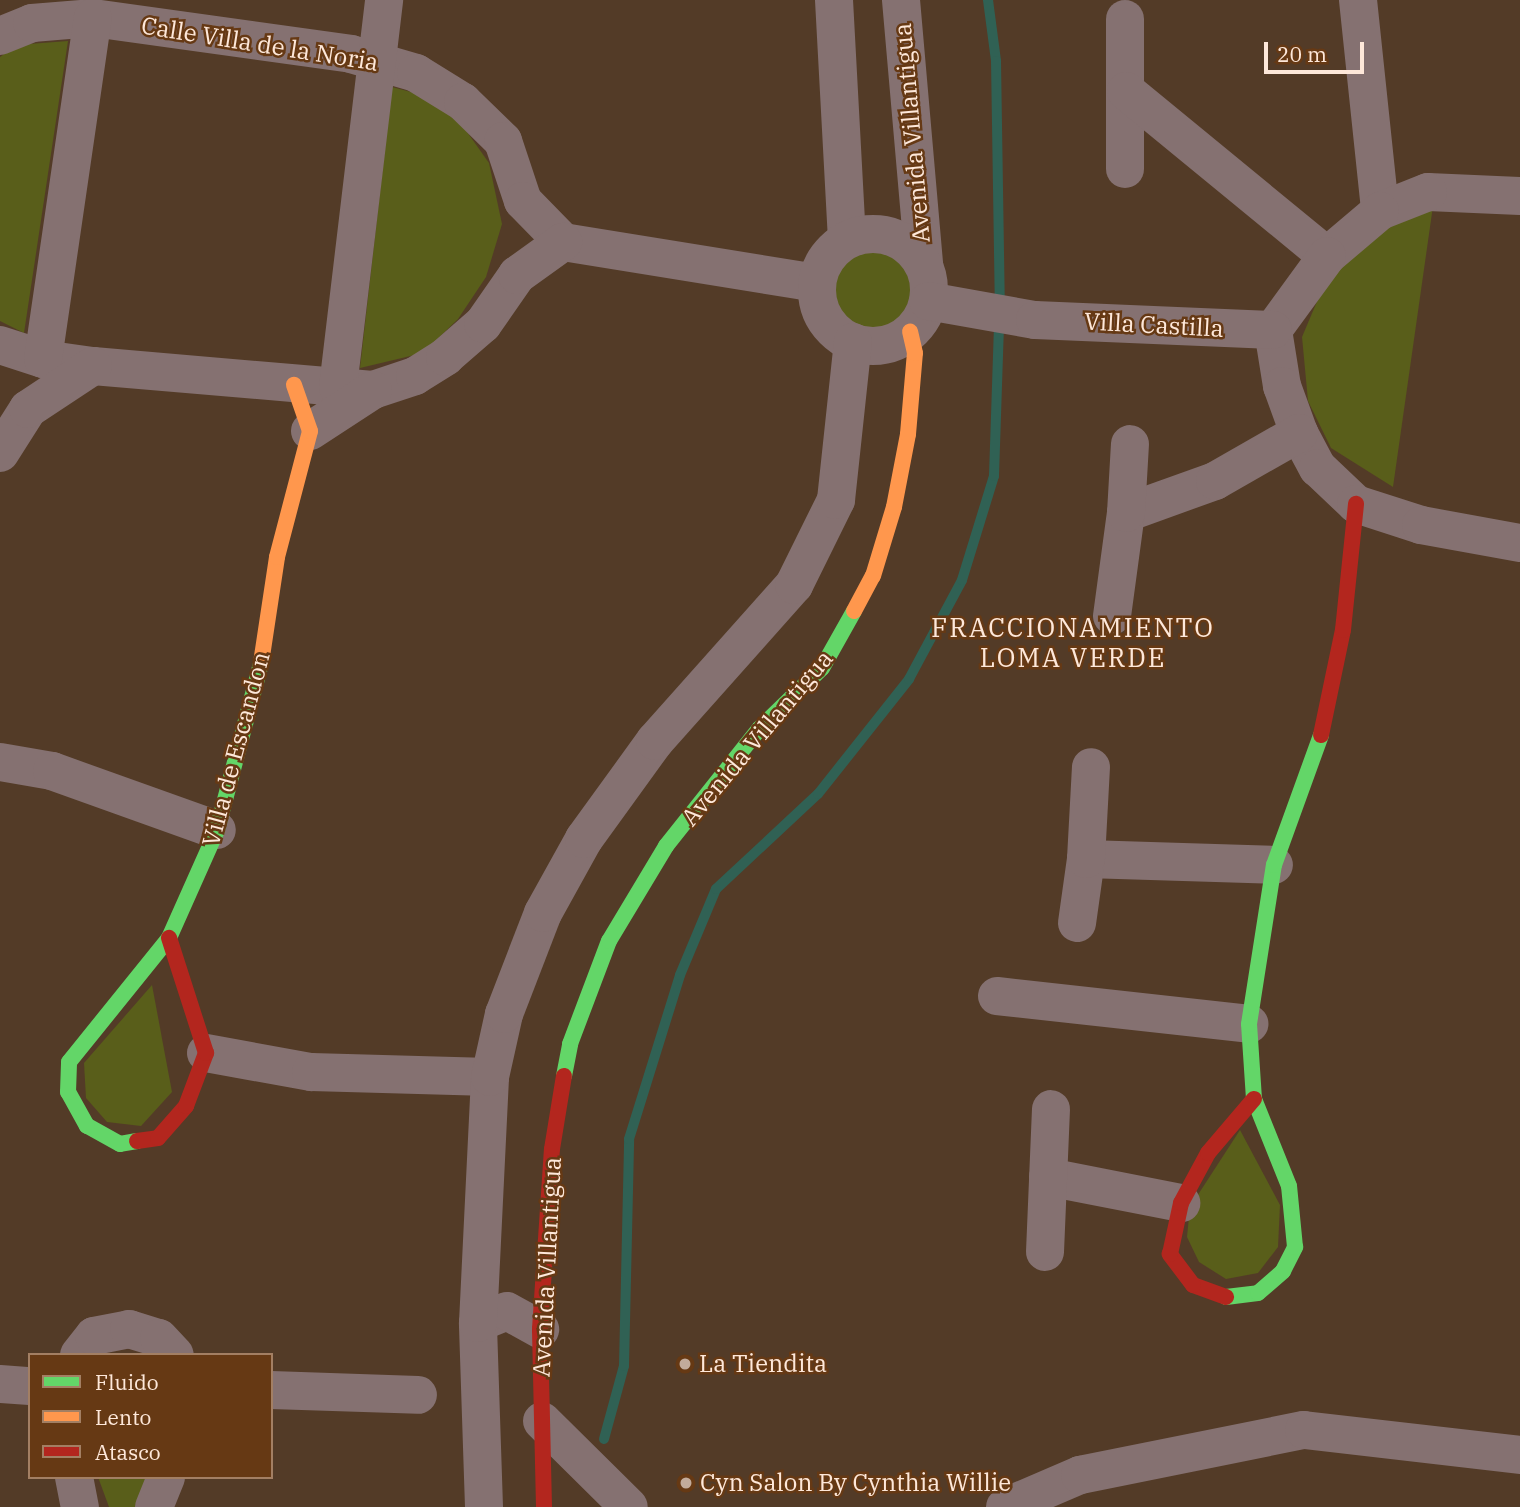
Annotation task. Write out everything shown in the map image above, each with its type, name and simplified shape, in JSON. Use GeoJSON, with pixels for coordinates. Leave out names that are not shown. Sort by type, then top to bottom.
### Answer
{"type":"FeatureCollection","features":[{"type":"Feature","properties":{"kind":"street"},"geometry":{"type":"LineString","coordinates":[[294,385],[310,431],[356,389],[384,0]]}},
{"type":"Feature","properties":{"kind":"street"},"geometry":{"type":"LineString","coordinates":[[834,0],[847,240]]}},
{"type":"Feature","properties":{"kind":"street","name":"Avenida Villantigua"},"geometry":{"type":"LineString","coordinates":[[544,1507],[540,1329],[552,1149],[570,1045],[609,941],[666,846],[760,728],[822,668],[873,576],[894,507],[908,435],[921,299],[901,0]]}},
{"type":"Feature","properties":{"kind":"street"},"geometry":{"type":"LineString","coordinates":[[1357,0],[1380,211]]}},
{"type":"Feature","properties":{"kind":"street"},"geometry":{"type":"LineString","coordinates":[[28,409],[21,353],[93,11]]}},
{"type":"Feature","properties":{"kind":"street","name":"Calle Villa de la Noria"},"geometry":{"type":"LineString","coordinates":[[0,36],[32,23],[93,11],[351,54],[416,73],[463,102],[503,141],[523,201],[564,242]]}},
{"type":"Feature","properties":{"kind":"street"},"geometry":{"type":"LineString","coordinates":[[1125,19],[1125,169]]}},
{"type":"Feature","properties":{"kind":"street"},"geometry":{"type":"LineString","coordinates":[[1126,91],[1327,256]]}},
{"type":"Feature","properties":{"kind":"street"},"geometry":{"type":"LineString","coordinates":[[1518,548],[1421,525],[1356,504],[1318,468],[1299,433],[1282,386],[1273,330],[1327,256],[1380,211],[1428,192],[1520,196]]}},
{"type":"Feature","properties":{"kind":"street"},"geometry":{"type":"LineString","coordinates":[[882,233],[914,250],[921,299],[883,345],[853,342],[832,329],[819,308],[817,283],[822,265],[847,240],[882,233]]}},
{"type":"Feature","properties":{"kind":"street"},"geometry":{"type":"LineString","coordinates":[[21,353],[93,366],[356,389],[415,376],[445,357],[483,324],[517,275],[564,242],[817,283]]}},
{"type":"Feature","properties":{"kind":"street","name":"Villa Castilla"},"geometry":{"type":"LineString","coordinates":[[921,299],[964,311],[1035,320],[1273,330]]}},
{"type":"Feature","properties":{"kind":"street"},"geometry":{"type":"LineString","coordinates":[[484,1507],[478,1323],[490,1077],[504,1014],[543,913],[584,839],[655,741],[747,642],[800,573],[836,500],[853,342]]}},
{"type":"Feature","properties":{"kind":"street"},"geometry":{"type":"LineString","coordinates":[[0,453],[28,409],[93,366]]}},
{"type":"Feature","properties":{"kind":"street","name":"Villa de Escandon"},"geometry":{"type":"LineString","coordinates":[[206,1053],[186,1106],[158,1138],[120,1144],[87,1126],[68,1092],[69,1062],[169,938],[217,830],[260,680],[276,558],[310,431]]}},
{"type":"Feature","properties":{"kind":"street"},"geometry":{"type":"LineString","coordinates":[[1126,513],[1215,481],[1299,433]]}},
{"type":"Feature","properties":{"kind":"street"},"geometry":{"type":"LineString","coordinates":[[1112,616],[1126,513],[1130,444]]}},
{"type":"Feature","properties":{"kind":"street"},"geometry":{"type":"LineString","coordinates":[[1254,1100],[1208,1153],[1181,1203],[1170,1254],[1193,1285],[1233,1299],[1258,1293],[1283,1271],[1295,1247],[1289,1186],[1254,1100],[1249,1024],[1274,865],[1318,743],[1343,630],[1356,504]]}},
{"type":"Feature","properties":{"kind":"street"},"geometry":{"type":"LineString","coordinates":[[0,762],[52,771],[217,830]]}},
{"type":"Feature","properties":{"kind":"street"},"geometry":{"type":"LineString","coordinates":[[1077,923],[1086,859],[1091,768]]}},
{"type":"Feature","properties":{"kind":"street"},"geometry":{"type":"LineString","coordinates":[[1086,859],[1274,865]]}},
{"type":"Feature","properties":{"kind":"street"},"geometry":{"type":"LineString","coordinates":[[169,938],[206,1053],[311,1072],[490,1077]]}},
{"type":"Feature","properties":{"kind":"street"},"geometry":{"type":"LineString","coordinates":[[997,996],[1249,1024]]}},
{"type":"Feature","properties":{"kind":"street"},"geometry":{"type":"LineString","coordinates":[[1045,1252],[1051,1109]]}},
{"type":"Feature","properties":{"kind":"street"},"geometry":{"type":"LineString","coordinates":[[1048,1177],[1181,1203]]}},
{"type":"Feature","properties":{"kind":"street"},"geometry":{"type":"LineString","coordinates":[[478,1323],[507,1311],[540,1329]]}},
{"type":"Feature","properties":{"kind":"street"},"geometry":{"type":"LineString","coordinates":[[81,1353],[94,1336],[129,1329],[159,1338],[173,1353]]}},
{"type":"Feature","properties":{"kind":"street"},"geometry":{"type":"LineString","coordinates":[[0,1384],[28,1386]]}},
{"type":"Feature","properties":{"kind":"street"},"geometry":{"type":"LineString","coordinates":[[273,1390],[418,1395]]}},
{"type":"Feature","properties":{"kind":"street"},"geometry":{"type":"LineString","coordinates":[[542,1421],[629,1507]]}},
{"type":"Feature","properties":{"kind":"street"},"geometry":{"type":"LineString","coordinates":[[1005,1507],[1080,1475],[1304,1430],[1520,1455]]}},
{"type":"Feature","properties":{"kind":"street"},"geometry":{"type":"LineString","coordinates":[[74,1479],[80,1507]]}},
{"type":"Feature","properties":{"kind":"street"},"geometry":{"type":"LineString","coordinates":[[154,1507],[165,1479]]}},
{"type":"Feature","properties":{"kind":"green space"},"geometry":{"type":"Polygon","coordinates":[[[68,41],[24,333],[0,321],[0,57],[16,45],[68,41]]]}},
{"type":"Feature","properties":{"kind":"green space"},"geometry":{"type":"Polygon","coordinates":[[[392,87],[430,97],[460,122],[489,163],[502,224],[486,277],[458,319],[423,353],[360,368],[392,87]]]}},
{"type":"Feature","properties":{"kind":"green space"},"geometry":{"type":"Polygon","coordinates":[[[1433,206],[1393,487],[1331,448],[1308,401],[1302,337],[1332,266],[1388,219],[1433,206]]]}},
{"type":"Feature","properties":{"kind":"green space"},"geometry":{"type":"Polygon","coordinates":[[[874,243],[891,246],[906,256],[916,271],[919,288],[916,305],[906,320],[891,330],[874,333],[857,330],[842,320],[832,305],[829,288],[832,271],[842,256],[857,246],[874,243]]]}},
{"type":"Feature","properties":{"kind":"green space"},"geometry":{"type":"Polygon","coordinates":[[[152,985],[172,1092],[141,1126],[107,1122],[86,1098],[84,1063],[152,985]]]}},
{"type":"Feature","properties":{"kind":"green space"},"geometry":{"type":"Polygon","coordinates":[[[1240,1130],[1280,1205],[1278,1247],[1258,1273],[1226,1279],[1199,1262],[1187,1237],[1190,1207],[1240,1130]]]}},
{"type":"Feature","properties":{"kind":"green space"},"geometry":{"type":"Polygon","coordinates":[[[99,1479],[149,1479],[136,1507],[109,1507],[99,1479]]]}},
{"type":"Feature","properties":{"kind":"waterway"},"geometry":{"type":"LineString","coordinates":[[988,0],[996,61],[1000,304]]}},
{"type":"Feature","properties":{"kind":"waterway"},"geometry":{"type":"LineString","coordinates":[[604,1439],[624,1366],[629,1139],[680,975],[716,889],[818,794],[909,679],[962,580],[994,476],[999,323]]}},
{"type":"Feature","properties":{"kind":"traffic: fast"},"geometry":{"type":"LineString","coordinates":[[564,1076],[570,1044],[609,941],[666,846],[760,728],[822,668],[854,611]]}},
{"type":"Feature","properties":{"kind":"traffic: fast"},"geometry":{"type":"LineString","coordinates":[[137,1141],[120,1144],[87,1126],[68,1092],[69,1062],[169,938],[217,830],[261,663]]}},
{"type":"Feature","properties":{"kind":"traffic: fast"},"geometry":{"type":"LineString","coordinates":[[1226,1297],[1258,1293],[1283,1271],[1295,1247],[1289,1186],[1254,1099],[1249,1024],[1274,865],[1321,735]]}},
{"type":"Feature","properties":{"kind":"traffic: slow"},"geometry":{"type":"LineString","coordinates":[[854,611],[873,576],[894,507],[908,434],[915,353],[910,332]]}},
{"type":"Feature","properties":{"kind":"traffic: slow"},"geometry":{"type":"LineString","coordinates":[[261,663],[277,557],[310,431],[294,385]]}},
{"type":"Feature","properties":{"kind":"traffic: jam"},"geometry":{"type":"LineString","coordinates":[[1321,735],[1343,630],[1356,504]]}},
{"type":"Feature","properties":{"kind":"traffic: jam"},"geometry":{"type":"LineString","coordinates":[[137,1141],[158,1138],[186,1106],[206,1053],[169,938]]}},
{"type":"Feature","properties":{"kind":"traffic: jam"},"geometry":{"type":"LineString","coordinates":[[544,1507],[540,1329],[552,1149],[564,1076]]}},
{"type":"Feature","properties":{"kind":"traffic: jam"},"geometry":{"type":"LineString","coordinates":[[1226,1297],[1193,1285],[1170,1254],[1181,1203],[1208,1153],[1254,1099]]}},
{"type":"Feature","properties":{"kind":"place","name":"La Tiendita"},"geometry":{"type":"Point","coordinates":[685,1364]}},
{"type":"Feature","properties":{"kind":"place","name":"Cyn Salon By Cynthia Willie"},"geometry":{"type":"Point","coordinates":[686,1483]}},
{"type":"Feature","properties":{"kind":"district","name":"FRACCIONAMIENTO LOMA VERDE"},"geometry":{"type":"Point","coordinates":[1073,643]}}]}
